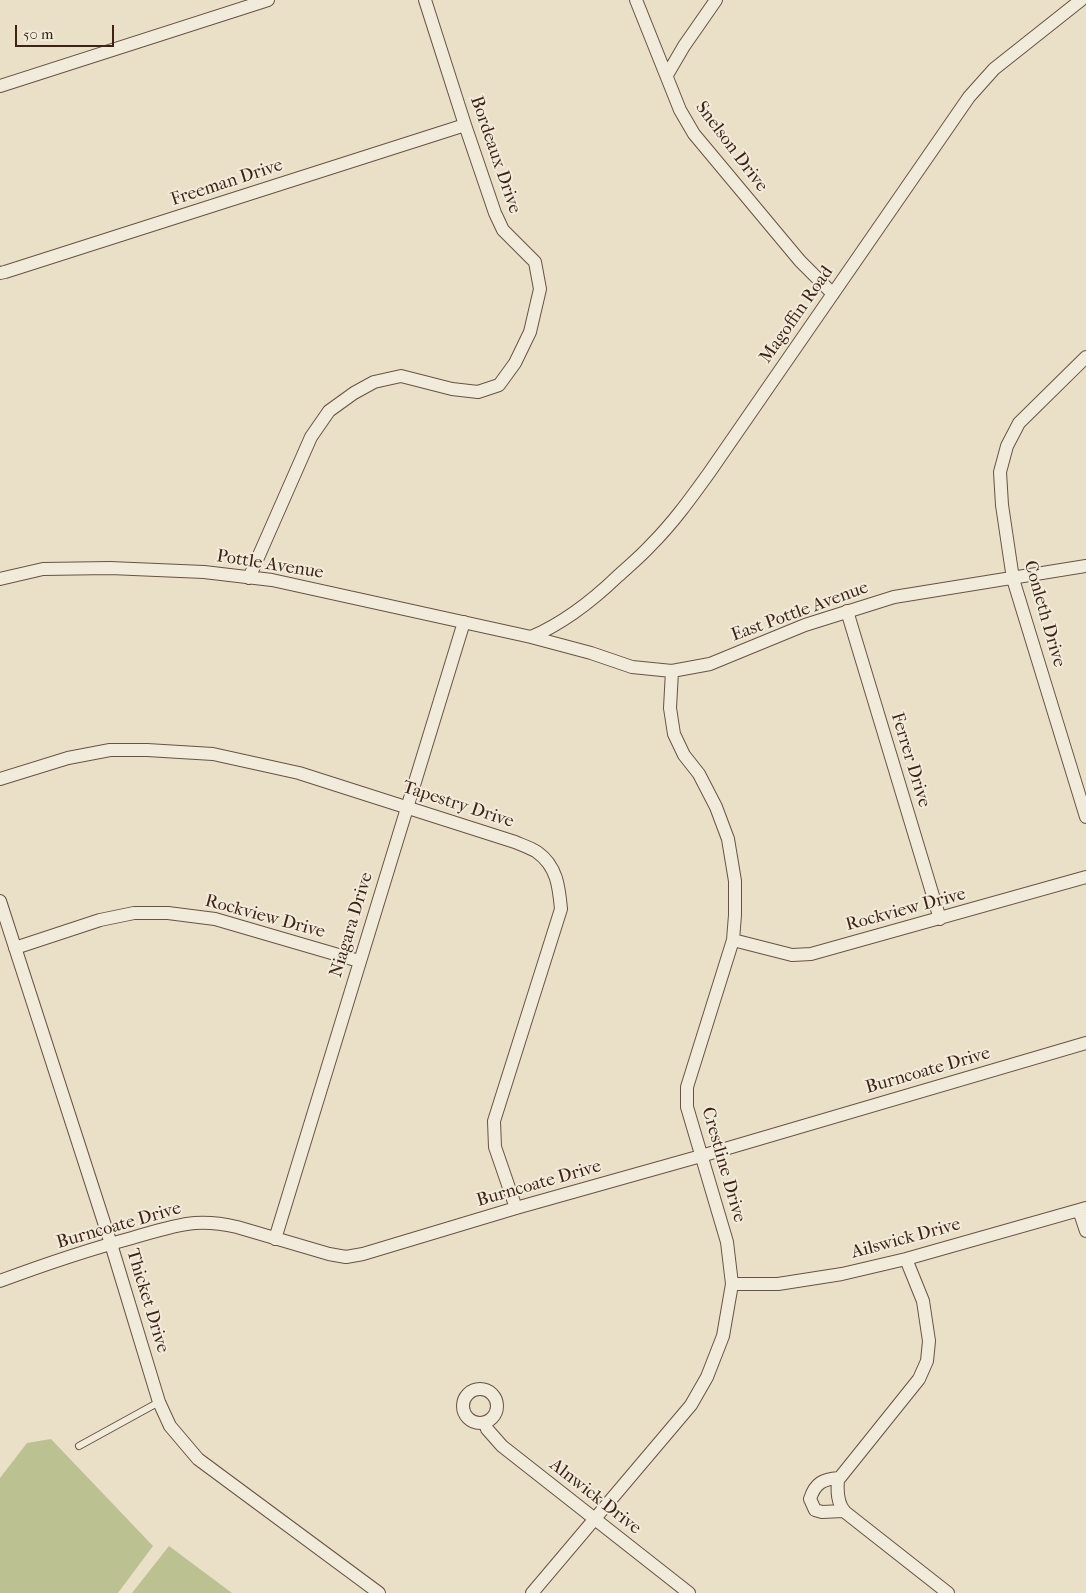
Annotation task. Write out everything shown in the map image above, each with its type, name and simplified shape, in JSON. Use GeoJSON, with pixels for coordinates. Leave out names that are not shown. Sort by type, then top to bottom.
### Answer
{"type":"FeatureCollection","features":[{"type":"Feature","properties":{"kind":"street"},"geometry":{"type":"LineString","coordinates":[[0,86],[268,0]]}},
{"type":"Feature","properties":{"kind":"street","name":"Bordeaux Drive"},"geometry":{"type":"LineString","coordinates":[[250,578],[310,437],[329,411],[354,393],[374,382],[401,376],[452,389],[478,392],[499,385],[515,363],[530,332],[540,289],[535,262],[503,230],[495,213],[425,0]]}},
{"type":"Feature","properties":{"kind":"street","name":"Snelson Drive"},"geometry":{"type":"LineString","coordinates":[[636,0],[680,110],[694,134],[800,261],[833,294]]}},
{"type":"Feature","properties":{"kind":"street"},"geometry":{"type":"LineString","coordinates":[[667,75],[684,46],[716,0]]}},
{"type":"Feature","properties":{"kind":"street","name":"Magoffin Road"},"geometry":{"type":"LineString","coordinates":[[531,637],[570,616],[595,597],[652,544],[682,510],[969,97],[994,70],[1080,0]]}},
{"type":"Feature","properties":{"kind":"street","name":"Freeman Drive"},"geometry":{"type":"LineString","coordinates":[[0,272],[5,272],[465,125]]}},
{"type":"Feature","properties":{"kind":"street","name":"Conleth Drive"},"geometry":{"type":"LineString","coordinates":[[1086,357],[1020,423],[1007,446],[1000,472],[1002,506],[1013,579],[1086,817]]}},
{"type":"Feature","properties":{"kind":"street","name":"East Pottle Avenue"},"geometry":{"type":"LineString","coordinates":[[531,637],[591,653],[632,667],[672,671],[710,664],[805,625],[847,610],[894,597],[1086,566]]}},
{"type":"Feature","properties":{"kind":"street","name":"Pottle Avenue"},"geometry":{"type":"LineString","coordinates":[[0,579],[42,570],[70,568],[204,572],[303,586],[531,637]]}},
{"type":"Feature","properties":{"kind":"street","name":"Ferrer Drive"},"geometry":{"type":"LineString","coordinates":[[847,610],[940,919]]}},
{"type":"Feature","properties":{"kind":"street","name":"Niagara Drive"},"geometry":{"type":"LineString","coordinates":[[275,1239],[464,622]]}},
{"type":"Feature","properties":{"kind":"street","name":"Crestline Drive"},"geometry":{"type":"LineString","coordinates":[[532,1593],[691,1405],[707,1377],[723,1336],[732,1284],[727,1242],[687,1107],[687,1087],[733,940],[735,881],[728,839],[716,807],[699,774],[684,755],[674,734],[670,708],[672,671]]}},
{"type":"Feature","properties":{"kind":"street","name":"Tapestry Drive"},"geometry":{"type":"LineString","coordinates":[[0,779],[68,758],[110,750],[214,754],[299,774],[515,842],[538,852],[553,869],[560,887],[561,909],[494,1121],[495,1147],[516,1208]]}},
{"type":"Feature","properties":{"kind":"street","name":"Rockview Drive"},"geometry":{"type":"LineString","coordinates":[[733,940],[792,955],[811,954],[1086,877]]}},
{"type":"Feature","properties":{"kind":"street","name":"Thicket Drive"},"geometry":{"type":"LineString","coordinates":[[0,901],[111,1244],[159,1402],[170,1426],[198,1459],[380,1593]]}},
{"type":"Feature","properties":{"kind":"street","name":"Rockview Drive"},"geometry":{"type":"LineString","coordinates":[[15,948],[100,920],[134,913],[168,913],[215,919],[359,961]]}},
{"type":"Feature","properties":{"kind":"street","name":"Burncoate Drive"},"geometry":{"type":"LineString","coordinates":[[0,1281],[111,1244],[177,1225],[198,1223],[237,1227],[329,1254],[346,1257],[363,1254],[1086,1042]]}},
{"type":"Feature","properties":{"kind":"street"},"geometry":{"type":"LineString","coordinates":[[1083,1209],[1086,1231]]}},
{"type":"Feature","properties":{"kind":"street","name":"Ailswick Drive"},"geometry":{"type":"LineString","coordinates":[[732,1284],[778,1284],[842,1274],[906,1259],[1083,1209]]}},
{"type":"Feature","properties":{"kind":"street"},"geometry":{"type":"LineString","coordinates":[[906,1259],[923,1301],[928,1341],[927,1362],[919,1379],[839,1478],[837,1494],[841,1508],[844,1511],[948,1593]]}},
{"type":"Feature","properties":{"kind":"street","name":"Alnwick Drive"},"geometry":{"type":"LineString","coordinates":[[486,1422],[487,1429],[502,1446],[689,1593]]}},
{"type":"Feature","properties":{"kind":"street"},"geometry":{"type":"LineString","coordinates":[[839,1478],[819,1482],[812,1492],[810,1499],[815,1510],[822,1512],[844,1511]]}},
{"type":"Feature","properties":{"kind":"lane"},"geometry":{"type":"LineString","coordinates":[[79,1446],[159,1402]]}},
{"type":"Feature","properties":{"kind":"green space"},"geometry":{"type":"Polygon","coordinates":[[[51,1439],[153,1546],[118,1593],[0,1593],[0,1478],[27,1443],[51,1439]]]}},
{"type":"Feature","properties":{"kind":"green space"},"geometry":{"type":"Polygon","coordinates":[[[169,1546],[232,1593],[132,1593],[169,1546]]]}}]}
